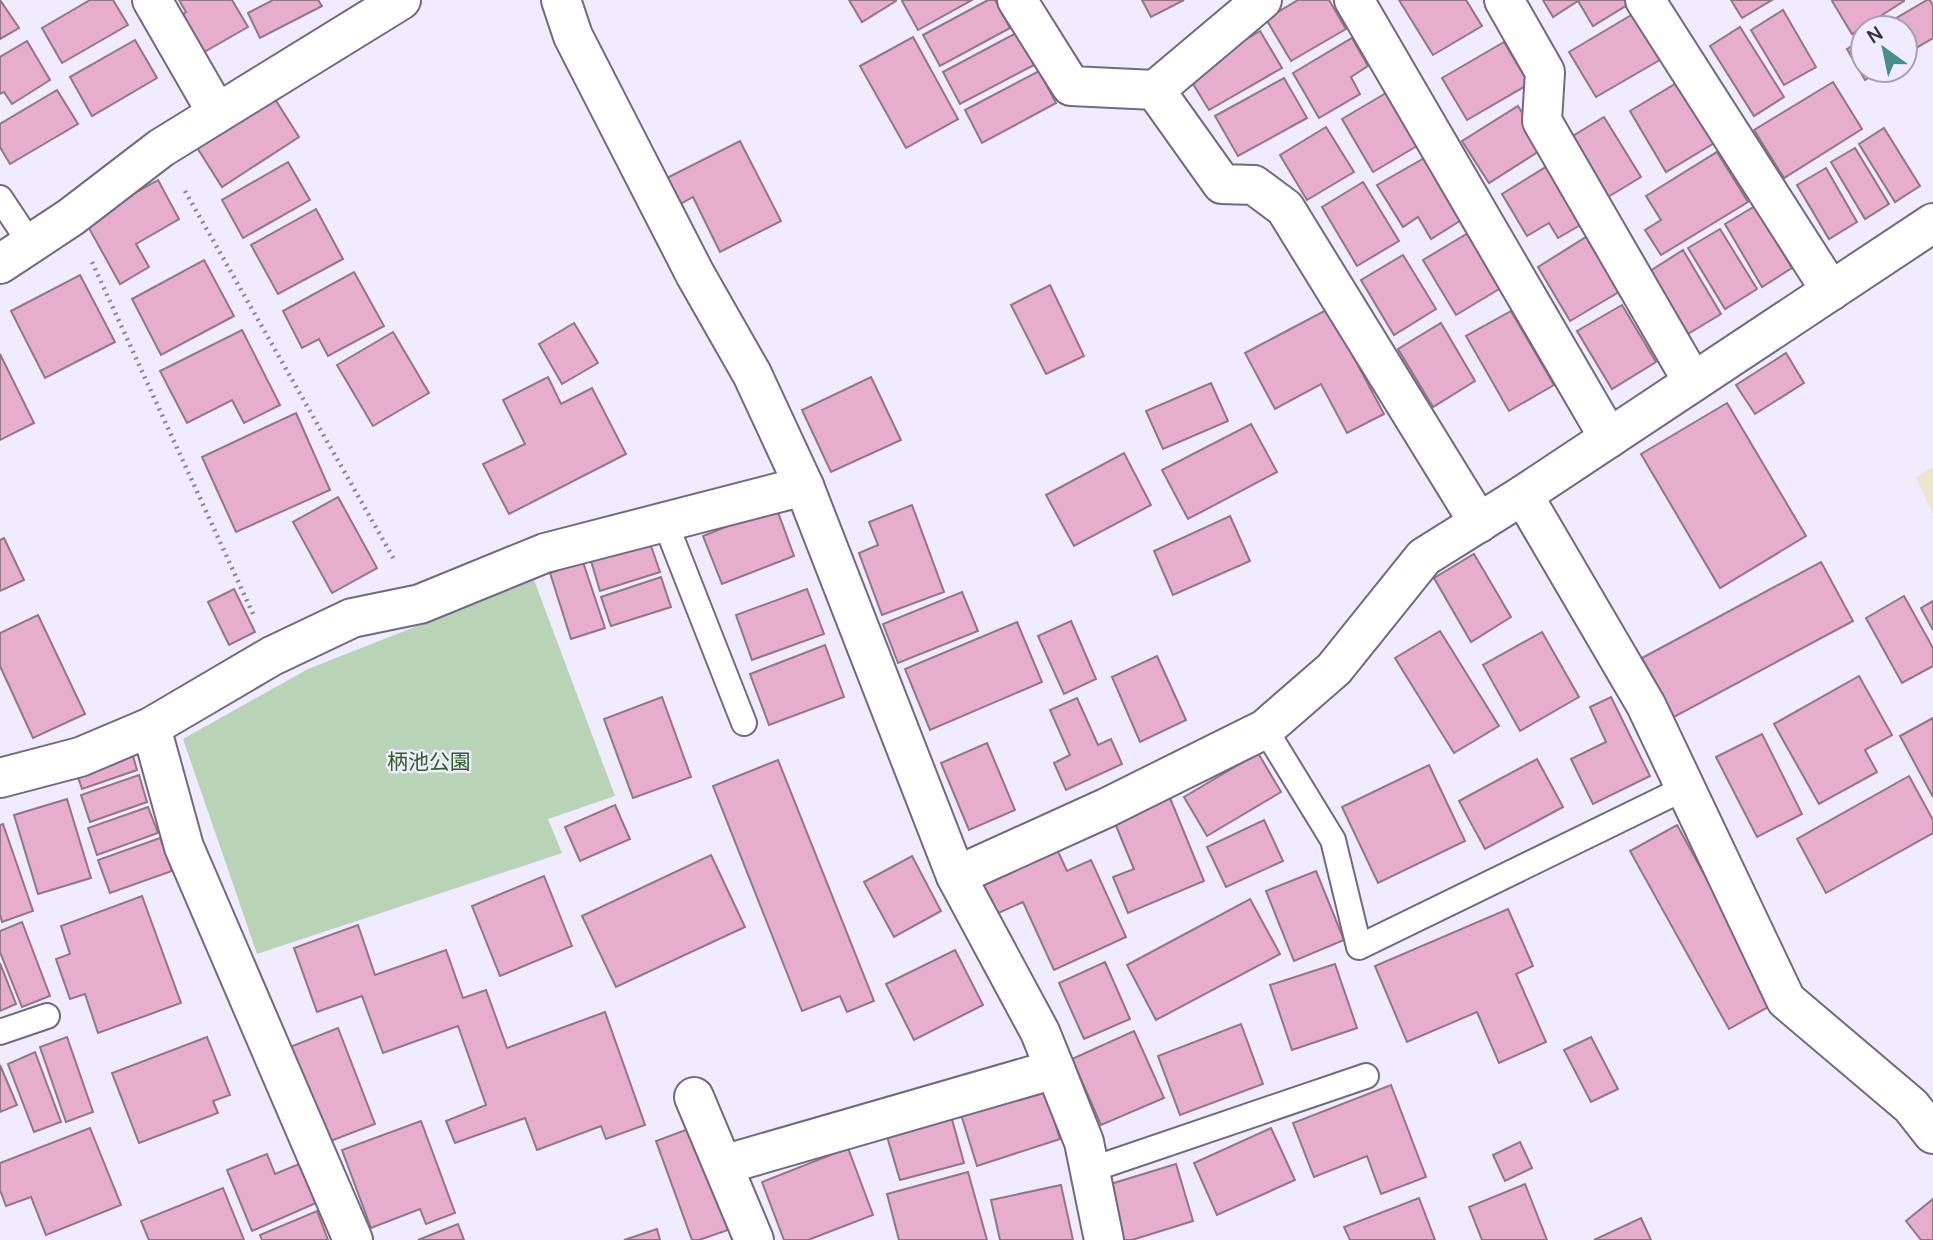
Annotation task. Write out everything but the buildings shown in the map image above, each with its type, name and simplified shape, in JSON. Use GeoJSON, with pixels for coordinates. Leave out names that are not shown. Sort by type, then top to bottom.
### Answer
{"type":"FeatureCollection","features":[{"type":"Feature","properties":{"kind":"street"},"geometry":{"type":"LineString","coordinates":[[152,0],[217,114]]}},
{"type":"Feature","properties":{"kind":"street"},"geometry":{"type":"LineString","coordinates":[[15,254],[71,217],[161,148],[401,0]]}},
{"type":"Feature","properties":{"kind":"street"},"geometry":{"type":"LineString","coordinates":[[561,0],[573,36],[695,274],[752,373],[804,486],[956,876],[1040,1032],[1055,1069],[1084,1142],[1104,1240]]}},
{"type":"Feature","properties":{"kind":"street"},"geometry":{"type":"LineString","coordinates":[[1017,0],[1071,86],[1155,90],[1262,0]]}},
{"type":"Feature","properties":{"kind":"street"},"geometry":{"type":"LineString","coordinates":[[1354,0],[1609,438]]}},
{"type":"Feature","properties":{"kind":"street"},"geometry":{"type":"LineString","coordinates":[[1504,0],[1545,72],[1542,121],[1693,382]]}},
{"type":"Feature","properties":{"kind":"street"},"geometry":{"type":"LineString","coordinates":[[1645,0],[1830,291]]}},
{"type":"Feature","properties":{"kind":"street"},"geometry":{"type":"LineString","coordinates":[[1155,90],[1222,184],[1254,185],[1285,208],[1479,523]]}},
{"type":"Feature","properties":{"kind":"street"},"geometry":{"type":"LineString","coordinates":[[956,876],[1106,808],[1265,729],[1334,668],[1424,557],[1523,495],[1933,223]]}},
{"type":"Feature","properties":{"kind":"street"},"geometry":{"type":"LineString","coordinates":[[0,778],[80,757],[151,727],[272,656],[352,618],[420,604],[545,553],[804,486]]}},
{"type":"Feature","properties":{"kind":"street"},"geometry":{"type":"LineString","coordinates":[[1523,495],[1646,705],[1786,1000],[1912,1106],[1933,1134]]}},
{"type":"Feature","properties":{"kind":"street"},"geometry":{"type":"LineString","coordinates":[[151,727],[184,847],[353,1240]]}},
{"type":"Feature","properties":{"kind":"street"},"geometry":{"type":"LineString","coordinates":[[723,1165],[1055,1069]]}},
{"type":"Feature","properties":{"kind":"street"},"geometry":{"type":"LineString","coordinates":[[694,1097],[754,1240]]}},
{"type":"Feature","properties":{"kind":"lane"},"geometry":{"type":"LineString","coordinates":[[0,198],[15,254]]}},
{"type":"Feature","properties":{"kind":"lane"},"geometry":{"type":"LineString","coordinates":[[665,522],[744,723]]}},
{"type":"Feature","properties":{"kind":"lane"},"geometry":{"type":"LineString","coordinates":[[1265,729],[1333,840],[1359,947],[1685,788]]}},
{"type":"Feature","properties":{"kind":"lane"},"geometry":{"type":"LineString","coordinates":[[0,1032],[47,1016]]}},
{"type":"Feature","properties":{"kind":"lane"},"geometry":{"type":"LineString","coordinates":[[1090,1170],[1366,1076]]}},
{"type":"Feature","properties":{"kind":"path"},"geometry":{"type":"LineString","coordinates":[[161,148],[420,604]]}},
{"type":"Feature","properties":{"kind":"path"},"geometry":{"type":"LineString","coordinates":[[71,217],[272,656]]}},
{"type":"Feature","properties":{"kind":"shaded area"},"geometry":{"type":"Polygon","coordinates":[[[1933,467],[1933,514],[1916,478],[1933,467]]]}},
{"type":"Feature","properties":{"kind":"green space","name":"柄池公園"},"geometry":{"type":"Polygon","coordinates":[[[534,580],[615,796],[548,819],[562,853],[257,954],[183,739],[308,669],[534,580]]]}}]}
